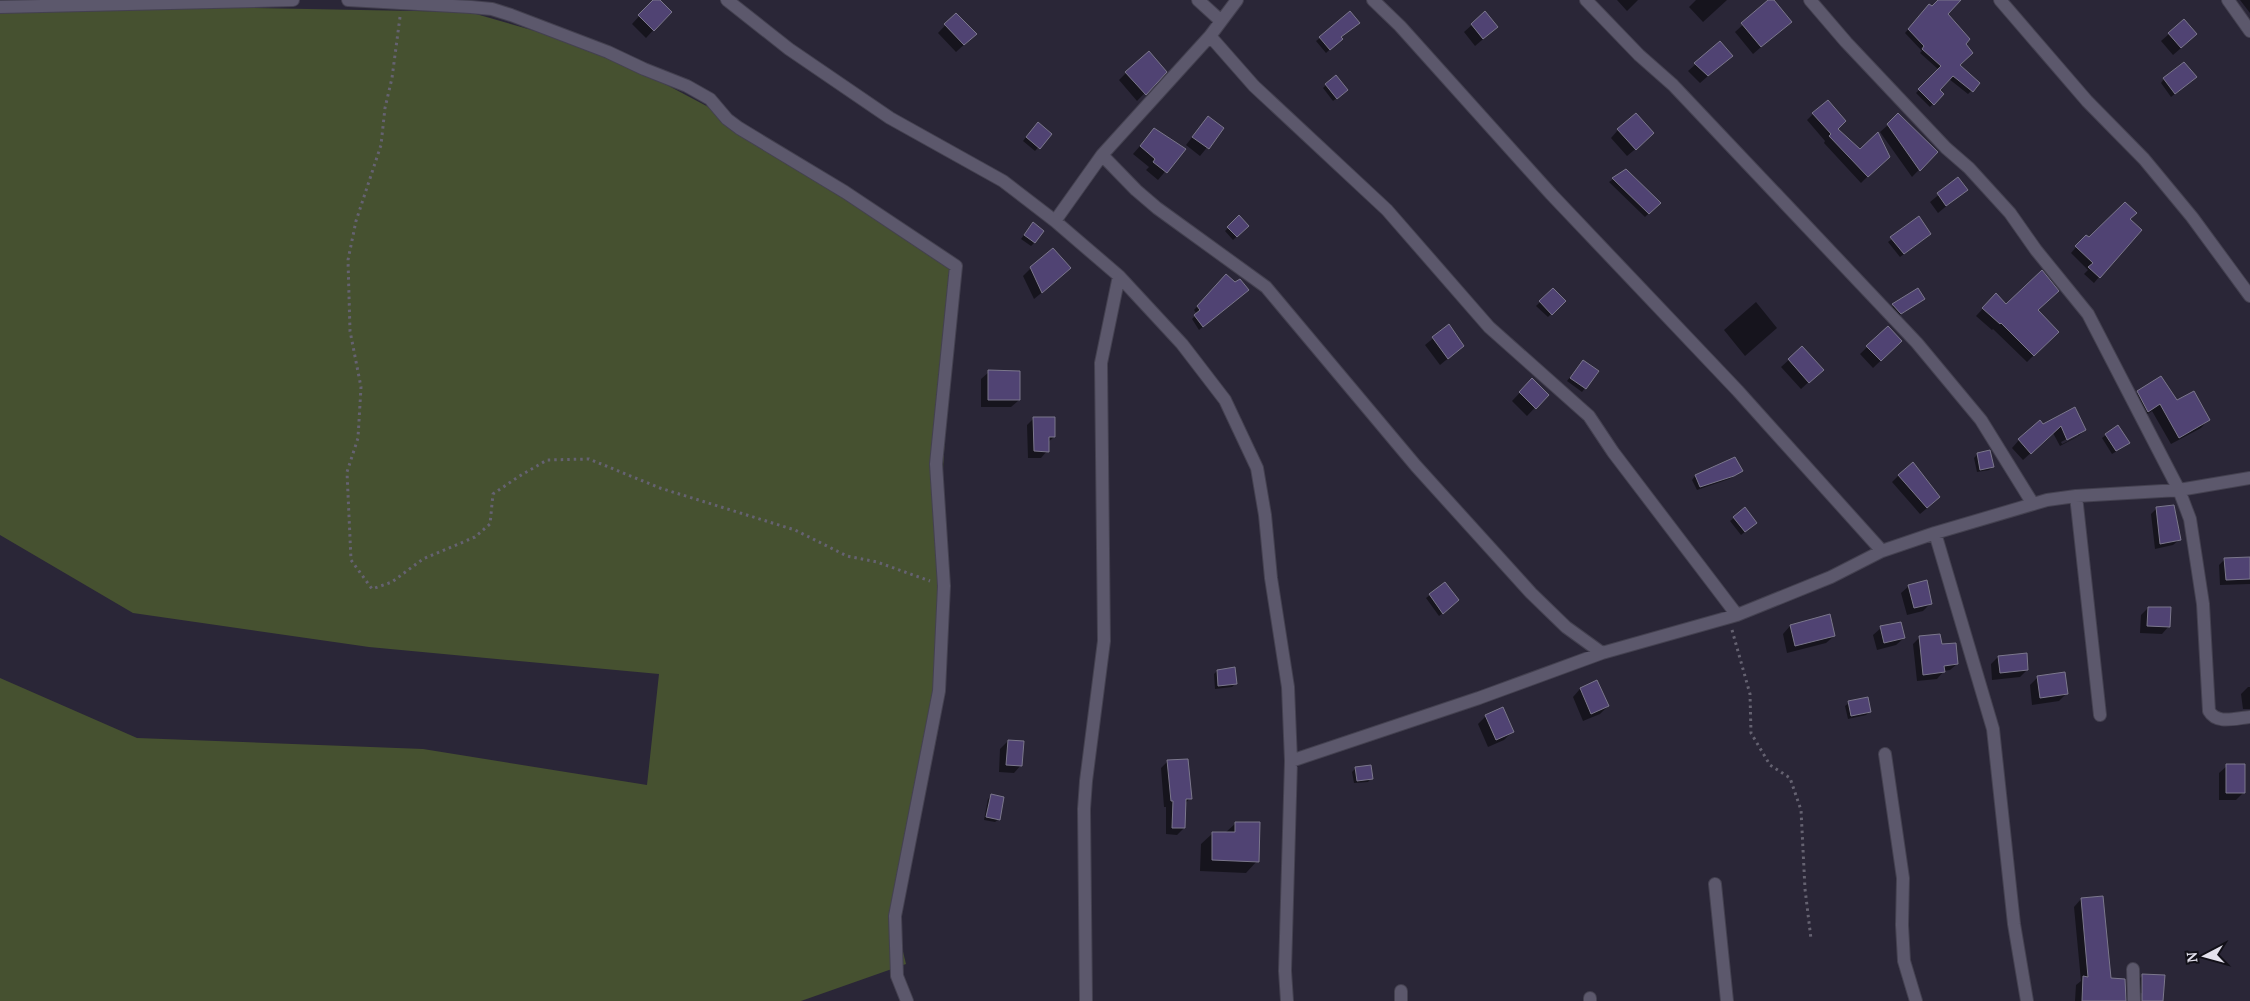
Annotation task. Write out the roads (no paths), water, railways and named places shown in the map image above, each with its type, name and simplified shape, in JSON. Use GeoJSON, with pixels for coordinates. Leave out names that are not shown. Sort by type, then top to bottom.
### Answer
{"type":"FeatureCollection","features":[{"type":"Feature","properties":{"kind":"street"},"geometry":{"type":"LineString","coordinates":[[0,8],[59,3],[293,0]]}},
{"type":"Feature","properties":{"kind":"street"},"geometry":{"type":"LineString","coordinates":[[348,0],[471,7],[505,13],[608,52],[687,86],[710,99],[727,119],[739,128],[845,192],[956,266],[936,464],[944,586],[939,691],[895,916],[897,976],[907,1001]]}},
{"type":"Feature","properties":{"kind":"street"},"geometry":{"type":"LineString","coordinates":[[727,0],[789,49],[890,118],[1003,181],[1055,221],[1118,276],[1182,344],[1225,400],[1258,468],[1271,578],[1288,687],[1291,761],[1285,971],[1287,1001]]}},
{"type":"Feature","properties":{"kind":"street"},"geometry":{"type":"LineString","coordinates":[[1198,0],[1221,21]]}},
{"type":"Feature","properties":{"kind":"street"},"geometry":{"type":"LineString","coordinates":[[1055,221],[1102,156],[1210,36],[1237,0]]}},
{"type":"Feature","properties":{"kind":"street"},"geometry":{"type":"LineString","coordinates":[[1372,0],[1400,26],[1551,194],[1738,391],[1882,551]]}},
{"type":"Feature","properties":{"kind":"street"},"geometry":{"type":"LineString","coordinates":[[1586,0],[1639,55],[1672,85],[1917,342],[1981,420],[2033,504]]}},
{"type":"Feature","properties":{"kind":"street"},"geometry":{"type":"LineString","coordinates":[[1810,0],[1846,42],[1946,148],[1969,168],[2010,213],[2036,250],[2088,314],[2179,490],[2190,519],[2203,604],[2209,711],[2213,717],[2219,720],[2250,717]]}},
{"type":"Feature","properties":{"kind":"street"},"geometry":{"type":"LineString","coordinates":[[2000,0],[2087,101],[2144,159],[2192,217],[2250,296]]}},
{"type":"Feature","properties":{"kind":"street"},"geometry":{"type":"LineString","coordinates":[[2228,0],[2250,31]]}},
{"type":"Feature","properties":{"kind":"street"},"geometry":{"type":"LineString","coordinates":[[1210,36],[1254,86],[1387,210],[1489,327],[1589,416],[1613,452],[1734,616]]}},
{"type":"Feature","properties":{"kind":"street"},"geometry":{"type":"LineString","coordinates":[[1102,156],[1157,208],[1266,287],[1416,466],[1531,594],[1566,627],[1602,653]]}},
{"type":"Feature","properties":{"kind":"street"},"geometry":{"type":"LineString","coordinates":[[1086,1001],[1084,809],[1104,641],[1102,363],[1118,276]]}},
{"type":"Feature","properties":{"kind":"street"},"geometry":{"type":"LineString","coordinates":[[1291,761],[1478,698],[1602,653],[1734,616],[1831,577],[1882,551],[2046,500],[2076,496],[2179,490],[2250,478]]}},
{"type":"Feature","properties":{"kind":"street"},"geometry":{"type":"LineString","coordinates":[[2076,496],[2100,714]]}},
{"type":"Feature","properties":{"kind":"street"},"geometry":{"type":"LineString","coordinates":[[1935,533],[1993,729],[2014,924],[2027,1001]]}},
{"type":"Feature","properties":{"kind":"street"},"geometry":{"type":"LineString","coordinates":[[1885,754],[1903,878],[1902,925],[1904,961],[1916,1001]]}},
{"type":"Feature","properties":{"kind":"street"},"geometry":{"type":"LineString","coordinates":[[1714,884],[1727,1001]]}},
{"type":"Feature","properties":{"kind":"street"},"geometry":{"type":"LineString","coordinates":[[2133,969],[2134,1001]]}}]}
